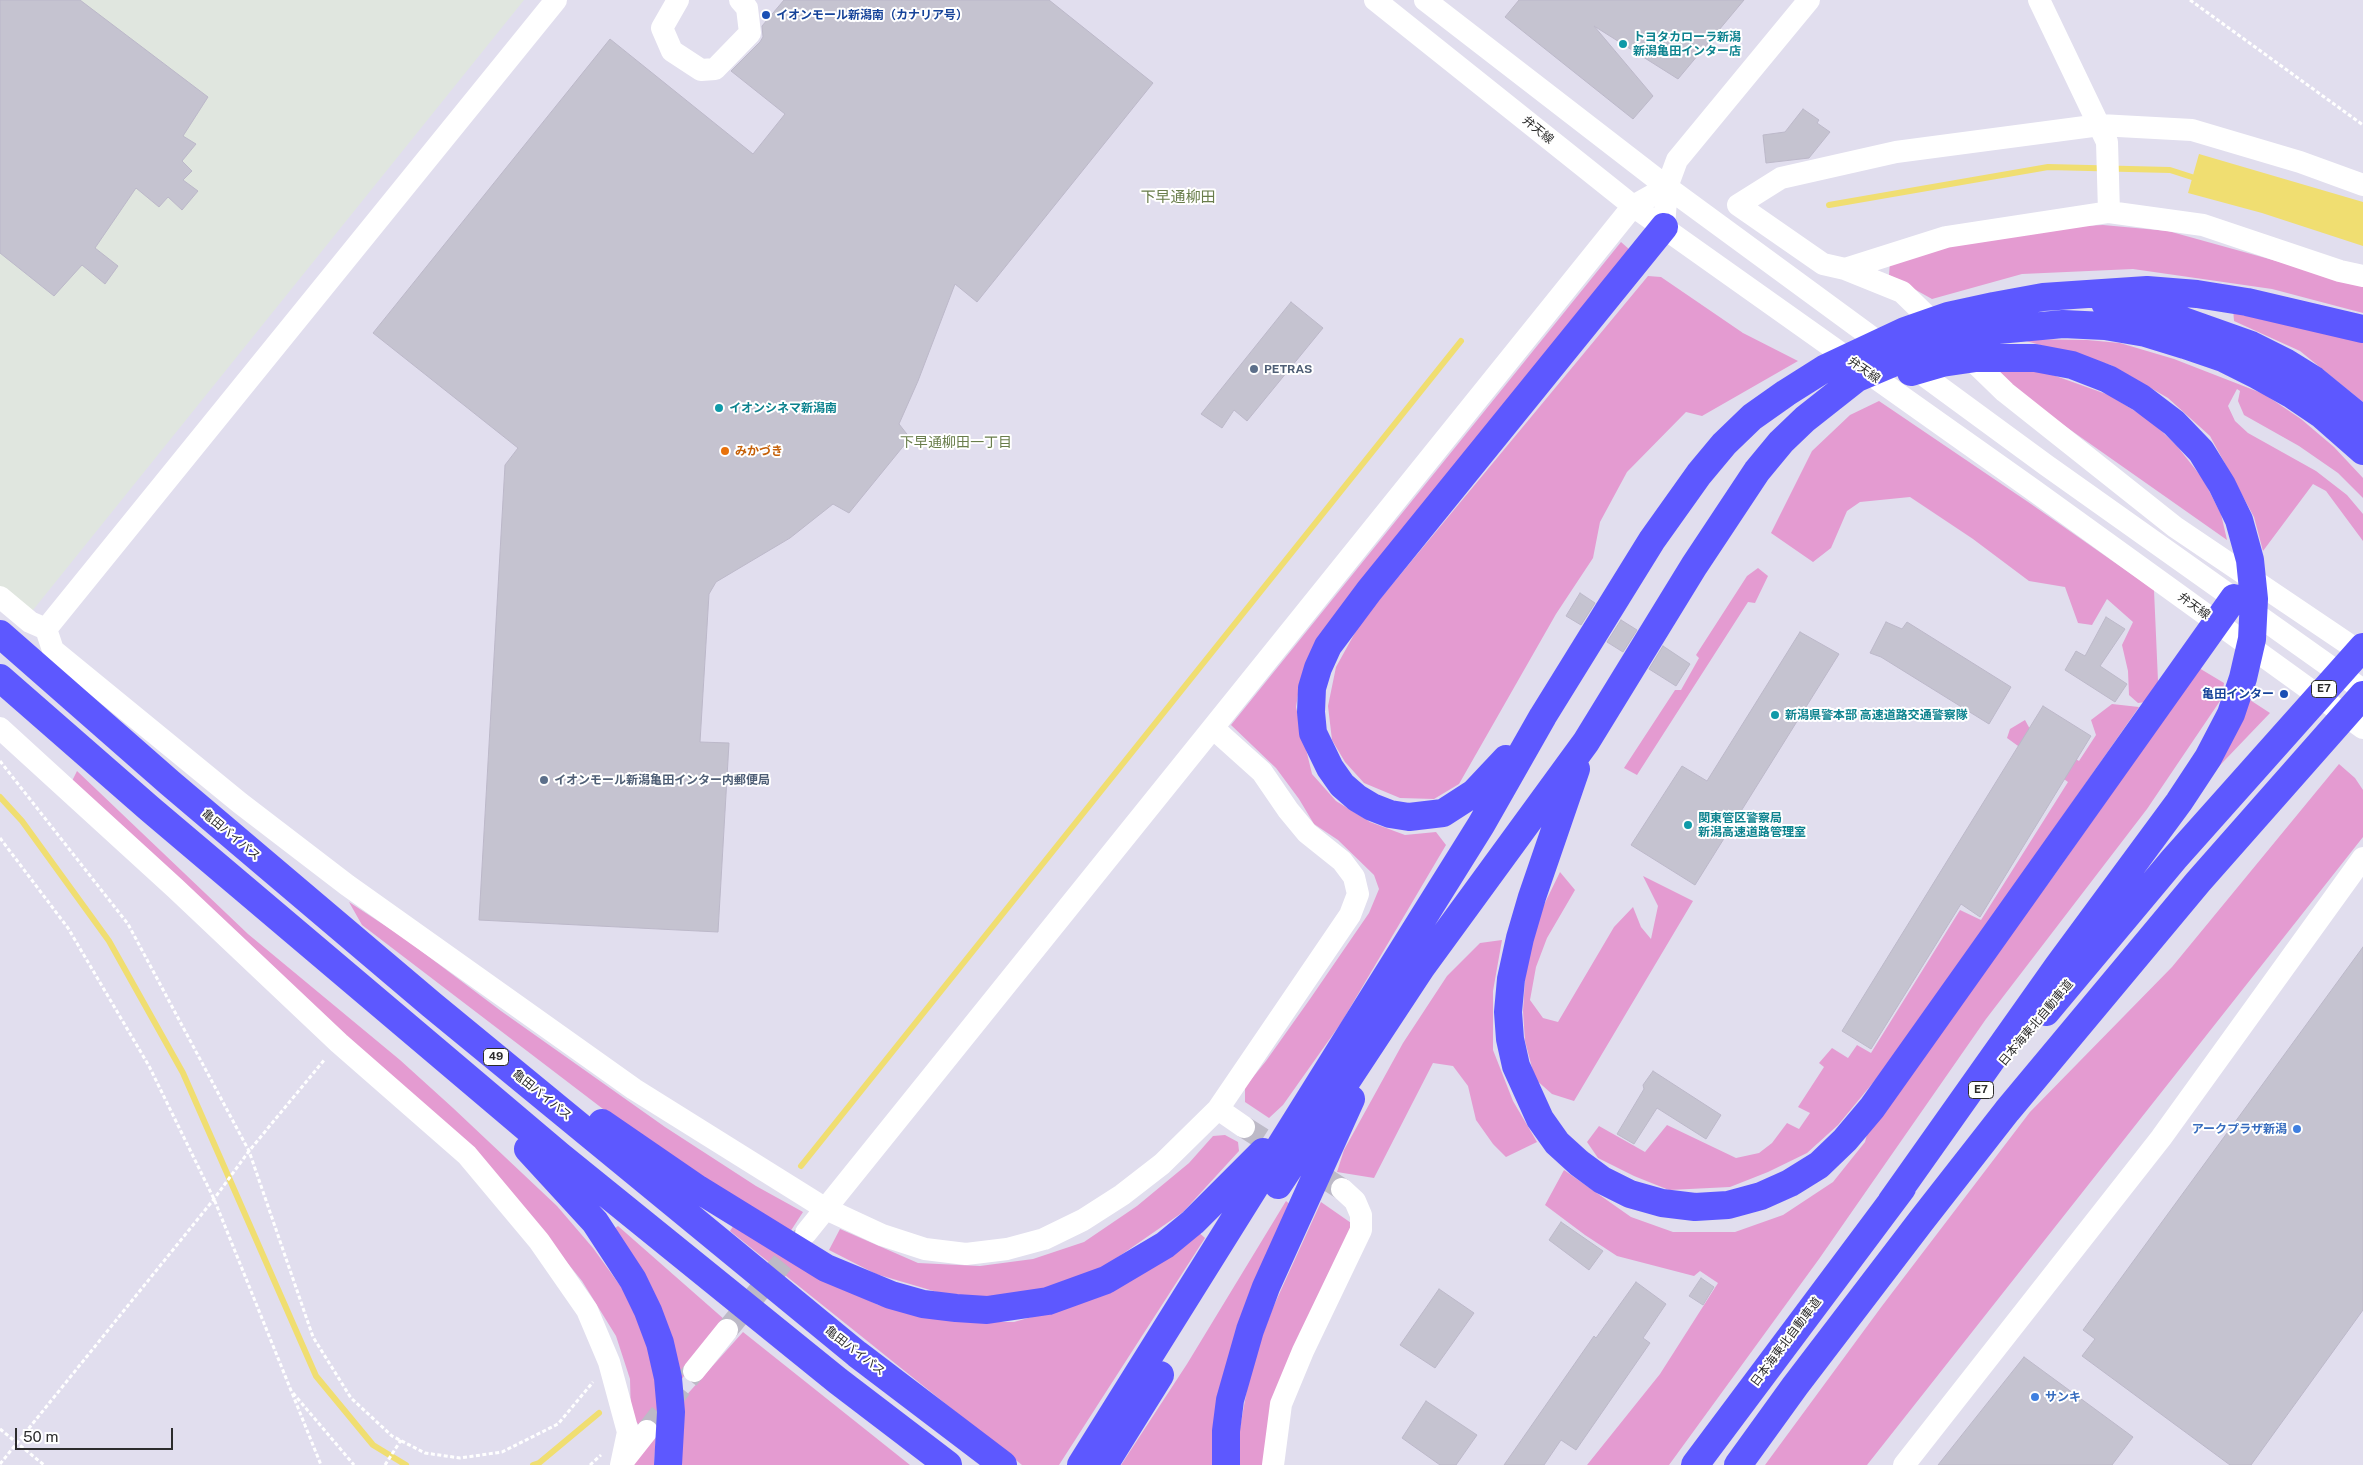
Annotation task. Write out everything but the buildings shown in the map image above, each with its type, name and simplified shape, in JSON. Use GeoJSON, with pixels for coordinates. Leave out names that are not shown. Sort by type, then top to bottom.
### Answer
{"type":"FeatureCollection","features":[{"type":"Feature","properties":{"kind":"highway"},"geometry":{"type":"LineString","coordinates":[[1543,716],[1474,794],[1443,813],[1409,817],[1390,814],[1372,807],[1357,798],[1342,785],[1321,752],[1314,733],[1311,712],[1312,688],[1318,668],[1328,646],[1348,617],[1664,227]]}},
{"type":"Feature","properties":{"kind":"highway"},"geometry":{"type":"LineString","coordinates":[[1104,1465],[1261,1211],[1392,1012],[1454,921],[1586,742],[1694,566],[1758,470],[1781,442],[1805,419],[1856,378],[2042,298],[2146,290],[2197,294],[2247,302],[2363,329]]}},
{"type":"Feature","properties":{"kind":"highway"},"geometry":{"type":"LineString","coordinates":[[1996,318],[2060,300],[2097,302],[2135,308],[2172,317],[2224,334],[2285,362],[2314,380],[2363,420]]}},
{"type":"Feature","properties":{"kind":"highway"},"geometry":{"type":"LineString","coordinates":[[1081,1465],[1481,825],[1543,716],[1652,540],[1699,474],[1724,444],[1752,417],[1786,392],[1832,365],[1905,331],[1948,316],[1996,318],[2105,326],[2146,334],[2222,358],[2291,394],[2322,415],[2363,451]]}},
{"type":"Feature","properties":{"kind":"highway"},"geometry":{"type":"LineString","coordinates":[[1805,419],[1842,398],[1906,373],[1942,363],[2001,357],[2035,358],[2072,365],[2108,379],[2141,398],[2174,422],[2201,451],[2222,485],[2239,520],[2250,560],[2254,599],[2252,639],[2243,678],[2230,714],[2208,758],[2179,802],[2058,966],[1891,1202]]}},
{"type":"Feature","properties":{"kind":"highway"},"geometry":{"type":"LineString","coordinates":[[1586,742],[1520,938],[1511,979],[1508,1012],[1510,1039],[1516,1066],[1540,1119],[1557,1143],[1602,1180],[1630,1194],[1662,1203],[1695,1207],[1728,1205],[1761,1196],[1790,1183],[1820,1165],[1851,1134],[1900,1071],[2234,598]]}},
{"type":"Feature","properties":{"kind":"highway","name":"亀田バイパス"},"geometry":{"type":"LineString","coordinates":[[0,634],[170,783],[432,1005],[857,1354],[1003,1465]]}},
{"type":"Feature","properties":{"kind":"highway","name":"日本海東北自動車道"},"geometry":{"type":"LineString","coordinates":[[1695,1465],[1891,1202],[2061,992],[2286,731],[2363,647]]}},
{"type":"Feature","properties":{"kind":"highway"},"geometry":{"type":"LineString","coordinates":[[0,678],[150,809],[560,1156],[838,1381],[948,1465]]}},
{"type":"Feature","properties":{"kind":"highway","name":"E7"},"geometry":{"type":"LineString","coordinates":[[1738,1465],[1921,1221],[2094,1006],[2316,756],[2363,694]]}},
{"type":"Feature","properties":{"kind":"highway"},"geometry":{"type":"LineString","coordinates":[[2316,756],[2363,713]]}},
{"type":"Feature","properties":{"kind":"highway"},"geometry":{"type":"LineString","coordinates":[[150,809],[198,859],[505,1126],[548,1169],[595,1222],[633,1280],[660,1343],[668,1378],[671,1412],[668,1465]]}},
{"type":"Feature","properties":{"kind":"highway"},"geometry":{"type":"LineString","coordinates":[[432,1005],[698,1189],[826,1268],[891,1296],[923,1304],[988,1310],[1048,1301],[1106,1280],[1165,1245],[1193,1222],[1254,1163],[1288,1122],[1336,1058]]}},
{"type":"Feature","properties":{"kind":"highway"},"geometry":{"type":"LineString","coordinates":[[1226,1465],[1226,1431],[1230,1400],[1250,1330],[1274,1269],[1392,1012]]}},
{"type":"Feature","properties":{"kind":"street"},"geometry":{"type":"LineString","coordinates":[[46,629],[556,0]]}},
{"type":"Feature","properties":{"kind":"street"},"geometry":{"type":"LineString","coordinates":[[678,0],[662,28],[672,51],[701,70],[715,69],[750,34],[747,8],[740,0]]}},
{"type":"Feature","properties":{"kind":"street","name":"弁天線"},"geometry":{"type":"LineString","coordinates":[[1375,0],[1633,206],[2363,728]]}},
{"type":"Feature","properties":{"kind":"street"},"geometry":{"type":"LineString","coordinates":[[1425,0],[1668,187],[2046,465],[2363,690]]}},
{"type":"Feature","properties":{"kind":"street"},"geometry":{"type":"LineString","coordinates":[[1664,227],[1668,187],[1677,160],[1810,0]]}},
{"type":"Feature","properties":{"kind":"street"},"geometry":{"type":"LineString","coordinates":[[2039,0],[2104,134],[2109,205]]}},
{"type":"Feature","properties":{"kind":"street"},"geometry":{"type":"LineString","coordinates":[[2363,185],[2300,162],[2192,130],[2104,134],[1896,152],[1781,178],[1738,205],[1823,264],[1845,269],[1902,292],[2006,392],[2175,526],[2363,654]]}},
{"type":"Feature","properties":{"kind":"street"},"geometry":{"type":"LineString","coordinates":[[806,1233],[1633,206],[1668,187]]}},
{"type":"Feature","properties":{"kind":"street"},"geometry":{"type":"LineString","coordinates":[[1845,269],[1946,237],[2109,205],[2203,225],[2340,271],[2363,276]]}},
{"type":"Feature","properties":{"kind":"street"},"geometry":{"type":"LineString","coordinates":[[0,596],[30,622],[46,629],[53,650],[240,803],[347,885],[634,1089],[826,1209],[882,1235],[925,1249],[966,1254],[1007,1249],[1044,1239],[1083,1220],[1122,1195],[1162,1164],[1218,1109],[1350,915],[1358,894],[1354,877],[1342,861],[1307,833],[1288,810],[1262,772],[1213,728]]}},
{"type":"Feature","properties":{"kind":"street"},"geometry":{"type":"LineString","coordinates":[[0,728],[175,888],[339,1043],[467,1155],[539,1241],[587,1310],[609,1362],[628,1432],[622,1464]]}},
{"type":"Feature","properties":{"kind":"street"},"geometry":{"type":"LineString","coordinates":[[1904,1465],[2161,1138],[2363,858]]}},
{"type":"Feature","properties":{"kind":"street"},"geometry":{"type":"LineString","coordinates":[[1218,1109],[1244,1127]]}},
{"type":"Feature","properties":{"kind":"street"},"geometry":{"type":"LineString","coordinates":[[1273,1465],[1281,1404],[1303,1351],[1360,1230],[1361,1214],[1355,1201],[1342,1189]]}},
{"type":"Feature","properties":{"kind":"street"},"geometry":{"type":"LineString","coordinates":[[694,1371],[727,1330]]}},
{"type":"Feature","properties":{"kind":"street"},"geometry":{"type":"LineString","coordinates":[[622,1464],[646,1431]]}},
{"type":"Feature","properties":{"kind":"path"},"geometry":{"type":"LineString","coordinates":[[2190,0],[2363,125]]}},
{"type":"Feature","properties":{"kind":"path"},"geometry":{"type":"LineString","coordinates":[[0,761],[128,924],[249,1151],[313,1337],[351,1398],[392,1436],[425,1453],[460,1458],[502,1452],[558,1424],[609,1362]]}},
{"type":"Feature","properties":{"kind":"path"},"geometry":{"type":"LineString","coordinates":[[0,838],[68,928],[150,1066],[214,1199],[321,1465]]}},
{"type":"Feature","properties":{"kind":"path"},"geometry":{"type":"LineString","coordinates":[[0,1464],[214,1199],[249,1151],[339,1043]]}},
{"type":"Feature","properties":{"kind":"path"},"geometry":{"type":"LineString","coordinates":[[291,1391],[354,1465]]}},
{"type":"Feature","properties":{"kind":"path"},"geometry":{"type":"LineString","coordinates":[[0,1430],[44,1465]]}},
{"type":"Feature","properties":{"kind":"path"},"geometry":{"type":"LineString","coordinates":[[385,1465],[401,1440]]}},
{"type":"Feature","properties":{"kind":"shaded area"},"geometry":{"type":"Polygon","coordinates":[[[0,0],[524,0],[29,615],[0,590],[0,0]]]}},
{"type":"Feature","properties":{"kind":"shaded area"},"geometry":{"type":"Polygon","coordinates":[[[2199,154],[2363,202],[2363,246],[2262,213],[2188,193],[2199,154]]]}},
{"type":"Feature","properties":{"kind":"shaded area"},"geometry":{"type":"Polygon","coordinates":[[[2103,225],[2168,231],[2363,285],[2363,313],[2272,289],[2133,269],[2022,274],[1932,299],[1889,275],[1890,262],[1909,253],[2045,228],[2103,225]]]}},
{"type":"Feature","properties":{"kind":"shaded area"},"geometry":{"type":"Polygon","coordinates":[[[1621,242],[1630,250],[1300,682],[1296,707],[1312,774],[1336,801],[1370,822],[1405,835],[1436,832],[1446,845],[1341,1023],[1283,1105],[1269,1118],[1245,1102],[1245,1087],[1266,1061],[1369,913],[1379,889],[1374,875],[1338,840],[1314,824],[1299,799],[1276,768],[1231,725],[1621,242]]]}},
{"type":"Feature","properties":{"kind":"shaded area"},"geometry":{"type":"Polygon","coordinates":[[[1648,276],[1661,277],[1743,333],[1798,361],[1702,416],[1686,412],[1627,472],[1600,522],[1593,558],[1556,614],[1459,784],[1434,799],[1400,798],[1364,783],[1345,762],[1332,740],[1328,706],[1336,667],[1361,622],[1648,276]]]}},
{"type":"Feature","properties":{"kind":"shaded area"},"geometry":{"type":"Polygon","coordinates":[[[2233,308],[2363,343],[2363,402],[2300,351],[2234,321],[2233,308]]]}},
{"type":"Feature","properties":{"kind":"shaded area"},"geometry":{"type":"Polygon","coordinates":[[[2019,339],[2087,340],[2120,343],[2174,359],[2264,394],[2301,419],[2334,447],[2363,478],[2363,498],[2338,473],[2299,446],[2244,415],[2238,401],[2240,391],[2237,389],[2228,406],[2235,421],[2248,433],[2316,471],[2347,495],[2363,514],[2363,541],[2326,491],[2313,484],[2263,551],[2254,517],[2210,436],[2168,398],[2111,365],[2019,339]]]}},
{"type":"Feature","properties":{"kind":"shaded area"},"geometry":{"type":"Polygon","coordinates":[[[1989,369],[2036,369],[2109,395],[2151,421],[2177,446],[2203,479],[2221,514],[2227,540],[2035,405],[1989,369]]]}},
{"type":"Feature","properties":{"kind":"shaded area"},"geometry":{"type":"Polygon","coordinates":[[[1879,401],[2154,590],[2158,681],[2154,701],[2138,703],[2129,695],[2128,671],[2122,645],[2133,622],[2107,599],[2092,625],[2078,623],[2065,587],[2029,581],[1973,539],[1910,497],[1860,502],[1847,511],[1831,548],[1813,562],[1771,533],[1812,451],[1850,415],[1879,401]]]}},
{"type":"Feature","properties":{"kind":"shaded area"},"geometry":{"type":"Polygon","coordinates":[[[1758,568],[1768,576],[1755,603],[1748,602],[1637,775],[1624,768],[1675,690],[1681,690],[1699,658],[1696,655],[1747,576],[1758,568]]]}},
{"type":"Feature","properties":{"kind":"shaded area"},"geometry":{"type":"Polygon","coordinates":[[[2199,668],[2224,683],[2222,698],[2147,809],[1986,1019],[1819,1259],[1669,1465],[1587,1465],[1660,1374],[1718,1283],[1700,1271],[1694,1276],[1617,1256],[1585,1235],[1545,1205],[1564,1170],[1631,1217],[1673,1232],[1735,1232],[1783,1215],[1833,1182],[1865,1142],[1869,1127],[2058,870],[2199,668]]]}},
{"type":"Feature","properties":{"kind":"shaded area"},"geometry":{"type":"Polygon","coordinates":[[[2250,700],[2270,713],[2202,784],[2250,700]]]}},
{"type":"Feature","properties":{"kind":"shaded area"},"geometry":{"type":"Polygon","coordinates":[[[2112,704],[2139,707],[1895,1056],[1838,1125],[1807,1153],[1768,1172],[1730,1187],[1669,1190],[1634,1176],[1598,1158],[1587,1142],[1599,1126],[1645,1152],[1667,1125],[1736,1158],[1759,1153],[1772,1143],[1787,1123],[1799,1129],[1810,1113],[1798,1107],[1824,1067],[1819,1063],[1832,1048],[1848,1058],[1857,1045],[1871,1053],[1960,910],[1981,920],[2068,782],[2007,738],[2010,729],[2025,720],[2031,731],[2079,761],[2096,735],[2091,720],[2112,704]]]}},
{"type":"Feature","properties":{"kind":"shaded area"},"geometry":{"type":"Polygon","coordinates":[[[2339,764],[2355,778],[2363,790],[2363,837],[1867,1465],[1765,1465],[1882,1306],[2030,1112],[2172,967],[2339,764]]]}},
{"type":"Feature","properties":{"kind":"shaded area"},"geometry":{"type":"Polygon","coordinates":[[[77,771],[248,934],[400,1060],[453,1108],[557,1206],[593,1248],[624,1291],[641,1322],[659,1390],[654,1465],[634,1465],[650,1438],[631,1416],[630,1379],[616,1336],[582,1281],[508,1189],[72,781],[77,771]]]}},
{"type":"Feature","properties":{"kind":"shaded area"},"geometry":{"type":"Polygon","coordinates":[[[1560,872],[1575,890],[1547,938],[1536,967],[1530,1000],[1543,1018],[1558,1022],[1614,927],[1633,907],[1641,927],[1651,939],[1658,906],[1643,876],[1693,901],[1574,1101],[1552,1094],[1535,1079],[1525,1041],[1523,1011],[1526,965],[1541,911],[1560,872]]]}},
{"type":"Feature","properties":{"kind":"shaded area"},"geometry":{"type":"Polygon","coordinates":[[[349,902],[404,938],[501,1011],[665,1127],[756,1186],[803,1212],[790,1232],[769,1224],[607,1112],[362,925],[349,902]]]}},
{"type":"Feature","properties":{"kind":"shaded area"},"geometry":{"type":"Polygon","coordinates":[[[1502,940],[1493,991],[1493,1050],[1513,1101],[1537,1142],[1506,1157],[1493,1144],[1476,1120],[1468,1086],[1453,1066],[1433,1063],[1374,1178],[1337,1172],[1344,1150],[1403,1043],[1447,976],[1480,943],[1502,940]]]}},
{"type":"Feature","properties":{"kind":"shaded area"},"geometry":{"type":"Polygon","coordinates":[[[1225,1135],[1238,1142],[1239,1151],[1183,1212],[1108,1264],[1059,1287],[993,1299],[947,1295],[876,1274],[829,1250],[840,1229],[918,1263],[980,1266],[1033,1259],[1084,1242],[1137,1206],[1189,1163],[1213,1136],[1225,1135]]]}},
{"type":"Feature","properties":{"kind":"shaded area"},"geometry":{"type":"Polygon","coordinates":[[[1286,1201],[1292,1206],[1215,1465],[1121,1465],[1187,1364],[1286,1201]]]}},
{"type":"Feature","properties":{"kind":"shaded area"},"geometry":{"type":"Polygon","coordinates":[[[1321,1202],[1354,1225],[1266,1465],[1239,1465],[1238,1439],[1251,1367],[1271,1312],[1321,1202]]]}},
{"type":"Feature","properties":{"kind":"shaded area"},"geometry":{"type":"Polygon","coordinates":[[[734,1225],[837,1284],[878,1305],[956,1322],[1014,1322],[1078,1304],[1196,1230],[1205,1238],[1059,1465],[1022,1465],[730,1231],[734,1225]]]}},
{"type":"Feature","properties":{"kind":"shaded area"},"geometry":{"type":"Polygon","coordinates":[[[618,1226],[725,1320],[676,1387],[611,1231],[618,1226]]]}},
{"type":"Feature","properties":{"kind":"shaded area"},"geometry":{"type":"Polygon","coordinates":[[[743,1332],[910,1465],[680,1465],[683,1399],[743,1332]]]}},
{"type":"Feature","properties":{"kind":"waterway"},"geometry":{"type":"LineString","coordinates":[[1829,205],[2048,167],[2170,170],[2198,179]]}},
{"type":"Feature","properties":{"kind":"waterway"},"geometry":{"type":"LineString","coordinates":[[801,1166],[1461,341]]}},
{"type":"Feature","properties":{"kind":"waterway"},"geometry":{"type":"LineString","coordinates":[[0,797],[22,821],[109,941],[183,1073],[316,1376],[373,1445],[406,1465]]}},
{"type":"Feature","properties":{"kind":"waterway"},"geometry":{"type":"LineString","coordinates":[[533,1465],[539,1463],[599,1413]]}},
{"type":"Feature","properties":{"kind":"tunnel"},"geometry":{"type":"LineString","coordinates":[[1244,1127],[1342,1189]]}},
{"type":"Feature","properties":{"kind":"tunnel"},"geometry":{"type":"LineString","coordinates":[[727,1330],[804,1236]]}},
{"type":"Feature","properties":{"kind":"tunnel"},"geometry":{"type":"LineString","coordinates":[[647,1431],[694,1371]]}},
{"type":"Feature","properties":{"kind":"place","name":"イオンモール新潟南（カナリア号）"},"geometry":{"type":"Point","coordinates":[766,15]}},
{"type":"Feature","properties":{"kind":"place","name":"トヨタカローラ新潟 新潟亀田インター店"},"geometry":{"type":"Point","coordinates":[1623,44]}},
{"type":"Feature","properties":{"kind":"place","name":"PETRAS"},"geometry":{"type":"Point","coordinates":[1254,369]}},
{"type":"Feature","properties":{"kind":"place","name":"イオンシネマ新潟南"},"geometry":{"type":"Point","coordinates":[719,408]}},
{"type":"Feature","properties":{"kind":"place","name":"みかづき"},"geometry":{"type":"Point","coordinates":[725,451]}},
{"type":"Feature","properties":{"kind":"place","name":"亀田インター"},"geometry":{"type":"Point","coordinates":[2284,694]}},
{"type":"Feature","properties":{"kind":"place","name":"新潟県警本部 高速道路交通警察隊"},"geometry":{"type":"Point","coordinates":[1775,715]}},
{"type":"Feature","properties":{"kind":"place","name":"イオンモール新潟亀田インター内郵便局"},"geometry":{"type":"Point","coordinates":[544,780]}},
{"type":"Feature","properties":{"kind":"place","name":"関東管区警察局 新潟高速道路管理室"},"geometry":{"type":"Point","coordinates":[1688,825]}},
{"type":"Feature","properties":{"kind":"place","name":"アークプラザ新潟"},"geometry":{"type":"Point","coordinates":[2297,1129]}},
{"type":"Feature","properties":{"kind":"place","name":"サンキ"},"geometry":{"type":"Point","coordinates":[2035,1397]}},
{"type":"Feature","properties":{"kind":"district","name":"下早通柳田"},"geometry":{"type":"Point","coordinates":[1178,197]}},
{"type":"Feature","properties":{"kind":"district","name":"下早通柳田一丁目"},"geometry":{"type":"Point","coordinates":[956,443]}}]}
